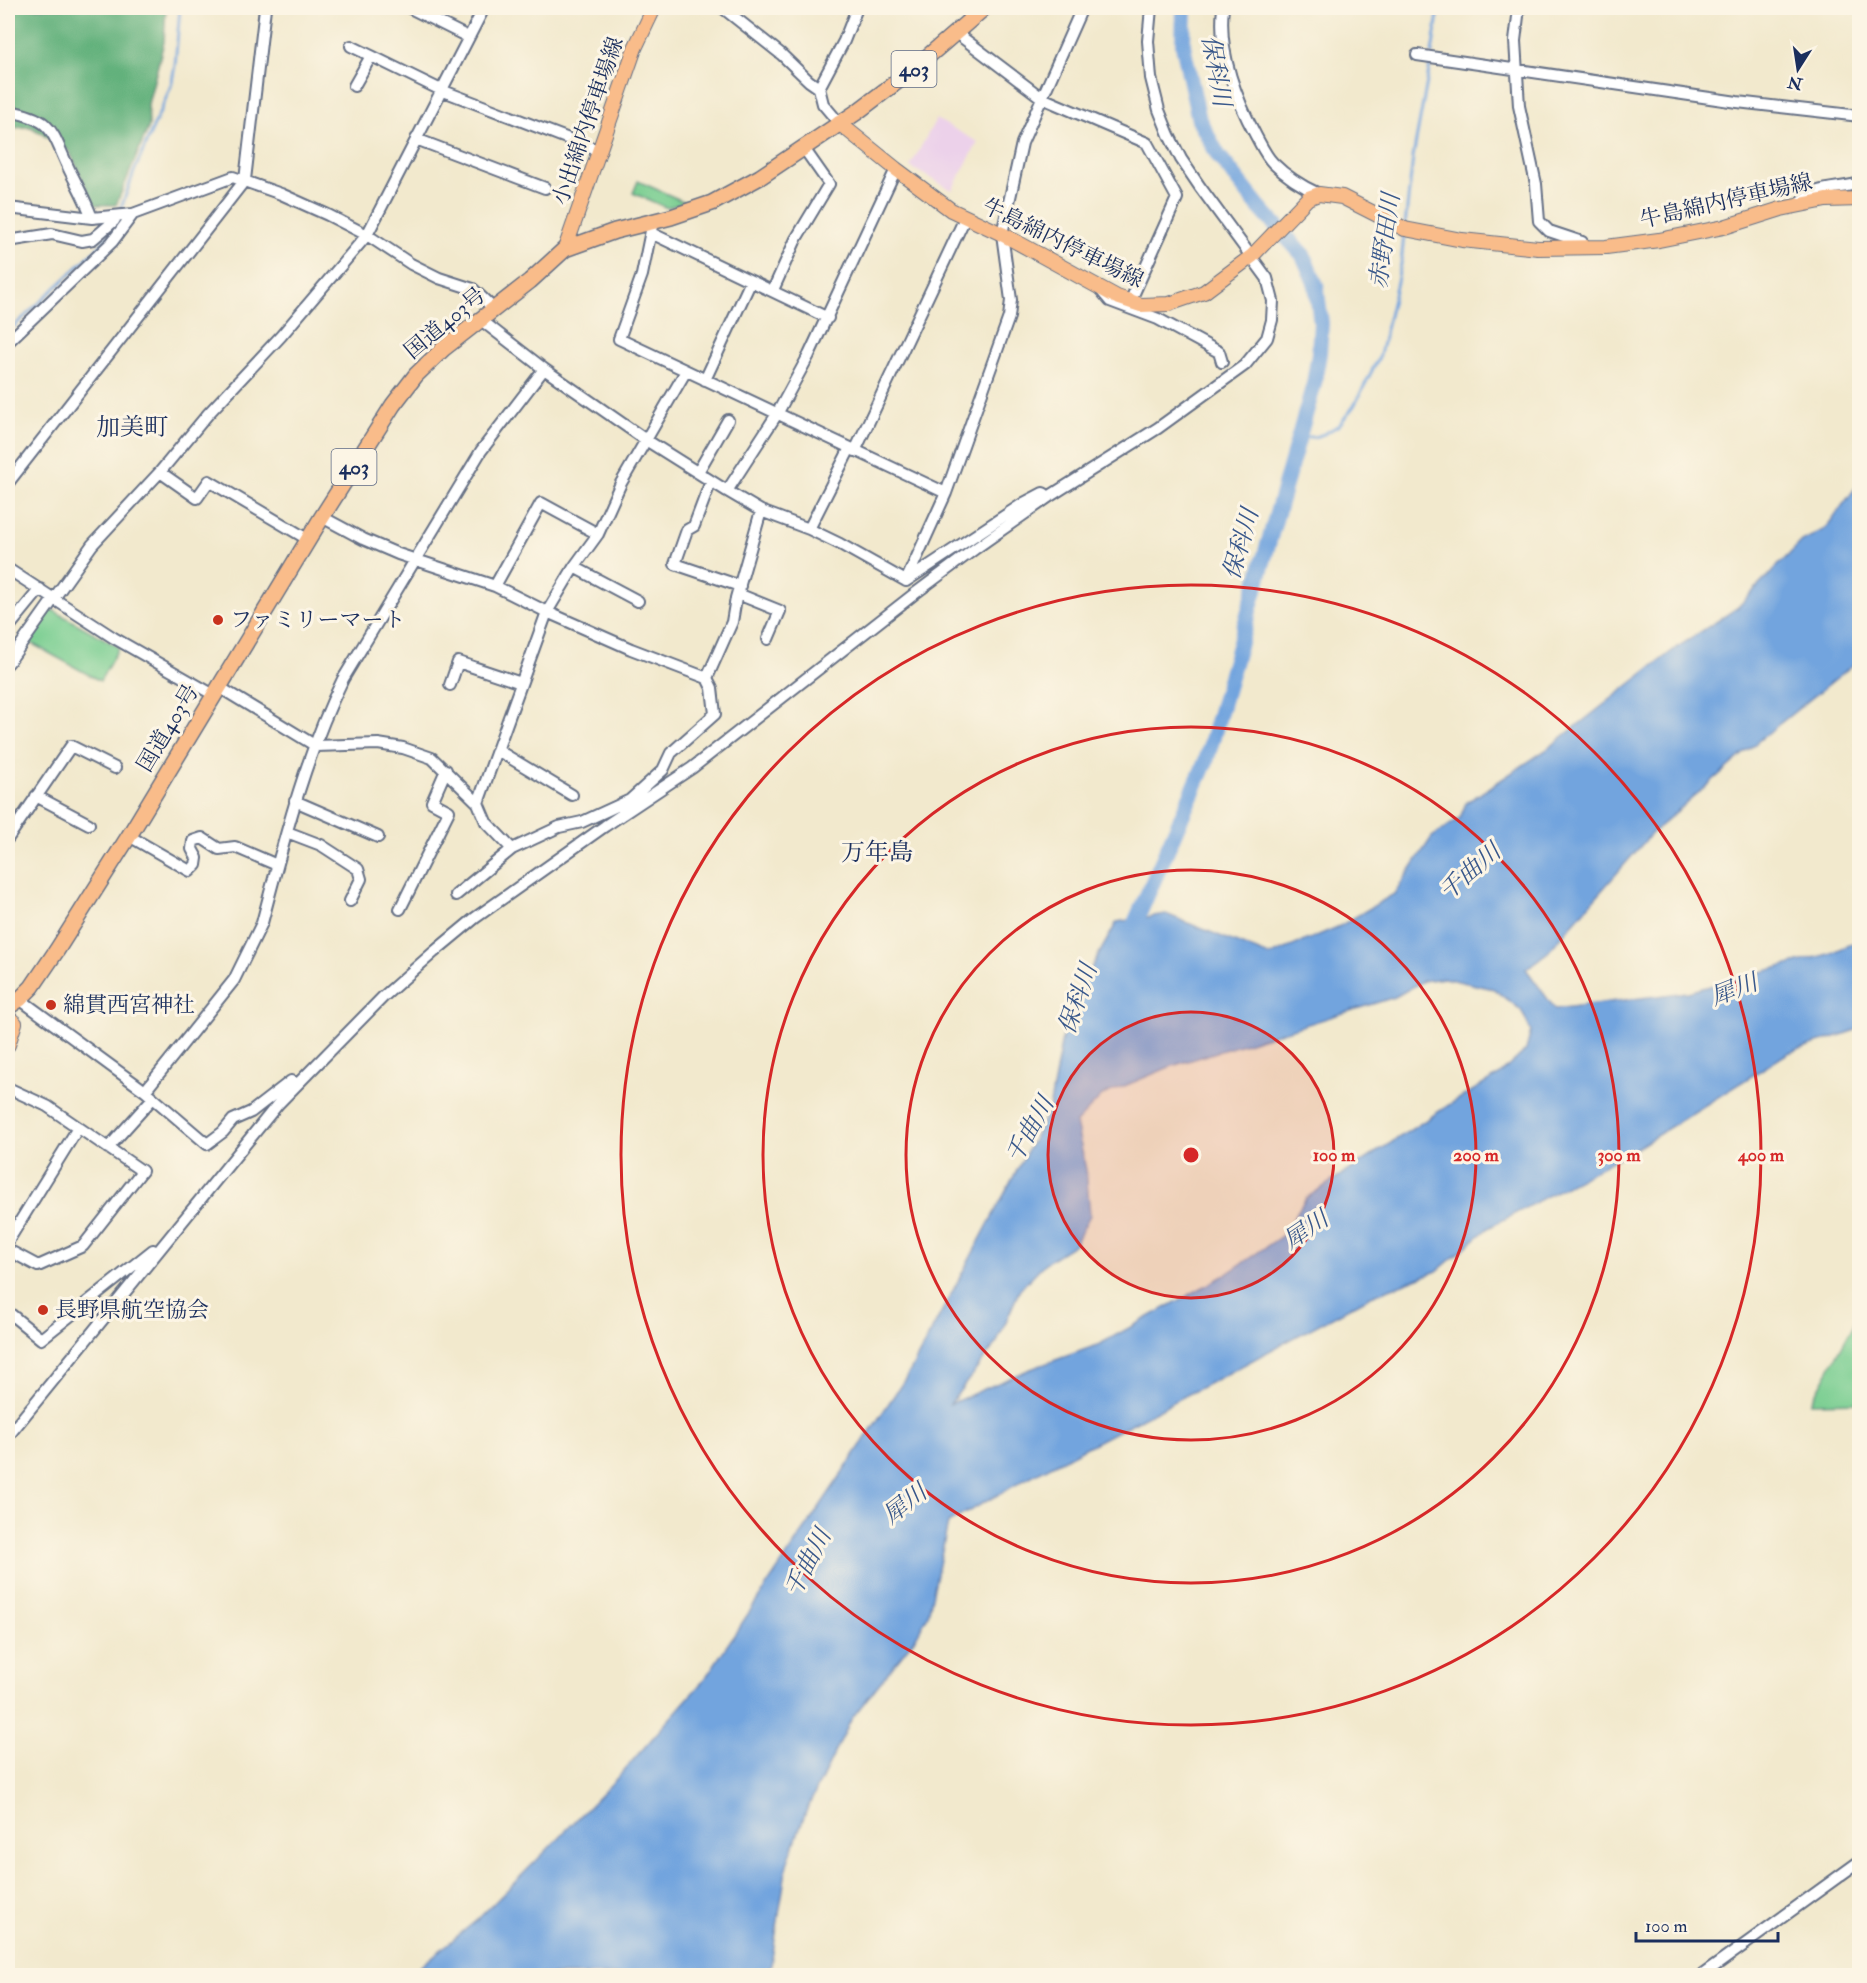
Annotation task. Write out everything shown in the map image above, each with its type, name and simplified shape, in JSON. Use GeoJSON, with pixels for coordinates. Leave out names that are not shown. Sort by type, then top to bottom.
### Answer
{"type":"FeatureCollection","features":[{"type":"Feature","properties":{"kind":"highway","name":"国道403号"},"geometry":{"type":"LineString","coordinates":[[8,1007],[32,987],[129,836],[322,518],[393,405],[416,375],[443,349],[495,310],[565,249],[615,231],[652,227],[712,203],[760,177],[857,112],[918,66],[977,9]]}},
{"type":"Feature","properties":{"kind":"main road","name":"小出綿内停車場線"},"geometry":{"type":"LineString","coordinates":[[565,249],[634,48],[654,8]]}},
{"type":"Feature","properties":{"kind":"main road","name":"牛島綿内停車場線"},"geometry":{"type":"LineString","coordinates":[[839,123],[951,210],[1002,234],[1100,289],[1141,305],[1169,304],[1204,292],[1252,256],[1313,196],[1342,197],[1405,229],[1462,240],[1538,248],[1606,247],[1686,235],[1724,227],[1799,205],[1826,200],[1860,199]]}},
{"type":"Feature","properties":{"kind":"main road"},"geometry":{"type":"LineString","coordinates":[[8,1045],[11,1020]]}},
{"type":"Feature","properties":{"kind":"street"},"geometry":{"type":"LineString","coordinates":[[8,483],[245,180],[265,8]]}},
{"type":"Feature","properties":{"kind":"street"},"geometry":{"type":"LineString","coordinates":[[410,8],[468,37]]}},
{"type":"Feature","properties":{"kind":"street"},"geometry":{"type":"LineString","coordinates":[[8,628],[46,593],[160,472],[208,414],[281,336],[367,235],[484,8]]}},
{"type":"Feature","properties":{"kind":"street"},"geometry":{"type":"LineString","coordinates":[[723,8],[819,88]]}},
{"type":"Feature","properties":{"kind":"street"},"geometry":{"type":"LineString","coordinates":[[839,123],[823,104],[819,88],[844,41],[857,8]]}},
{"type":"Feature","properties":{"kind":"street"},"geometry":{"type":"LineString","coordinates":[[906,581],[946,493],[1009,317],[1011,300],[1002,234],[1022,143],[1082,8]]}},
{"type":"Feature","properties":{"kind":"street"},"geometry":{"type":"LineString","coordinates":[[8,1436],[170,1235],[296,1084],[383,997],[467,925],[633,803],[692,768],[913,595],[1050,495],[1158,428],[1245,365],[1267,338],[1272,320],[1273,301],[1267,278],[1181,159],[1162,118],[1150,69],[1148,41],[1151,8]]}},
{"type":"Feature","properties":{"kind":"street"},"geometry":{"type":"LineString","coordinates":[[1223,8],[1225,52],[1240,106],[1271,162],[1313,196]]}},
{"type":"Feature","properties":{"kind":"street"},"geometry":{"type":"LineString","coordinates":[[1519,8],[1515,41],[1519,106],[1536,184],[1539,221],[1549,231],[1582,242],[1585,247]]}},
{"type":"Feature","properties":{"kind":"street"},"geometry":{"type":"LineString","coordinates":[[955,32],[1042,98],[1147,143],[1177,198],[1130,302]]}},
{"type":"Feature","properties":{"kind":"street"},"geometry":{"type":"LineString","coordinates":[[351,46],[441,90],[600,151]]}},
{"type":"Feature","properties":{"kind":"street"},"geometry":{"type":"LineString","coordinates":[[1417,55],[1737,102],[1860,116]]}},
{"type":"Feature","properties":{"kind":"street"},"geometry":{"type":"LineString","coordinates":[[354,87],[370,56]]}},
{"type":"Feature","properties":{"kind":"street"},"geometry":{"type":"LineString","coordinates":[[8,111],[39,119],[54,134],[85,198],[92,218]]}},
{"type":"Feature","properties":{"kind":"street"},"geometry":{"type":"LineString","coordinates":[[416,139],[545,188]]}},
{"type":"Feature","properties":{"kind":"street"},"geometry":{"type":"LineString","coordinates":[[773,290],[796,238],[829,184],[803,147]]}},
{"type":"Feature","properties":{"kind":"street"},"geometry":{"type":"LineString","coordinates":[[727,491],[777,414],[828,318],[896,169]]}},
{"type":"Feature","properties":{"kind":"street"},"geometry":{"type":"LineString","coordinates":[[8,208],[92,218],[133,214],[233,177],[281,194],[367,235],[411,264],[439,278],[473,289],[495,310]]}},
{"type":"Feature","properties":{"kind":"street"},"geometry":{"type":"LineString","coordinates":[[1799,205],[1804,198],[1815,191],[1860,183]]}},
{"type":"Feature","properties":{"kind":"street"},"geometry":{"type":"LineString","coordinates":[[8,342],[112,242],[133,214]]}},
{"type":"Feature","properties":{"kind":"street"},"geometry":{"type":"LineString","coordinates":[[8,242],[52,234],[82,241],[93,238],[117,216]]}},
{"type":"Feature","properties":{"kind":"street"},"geometry":{"type":"LineString","coordinates":[[809,529],[852,450],[965,218]]}},
{"type":"Feature","properties":{"kind":"street"},"geometry":{"type":"LineString","coordinates":[[828,318],[751,281],[652,227],[642,274],[619,339],[946,493]]}},
{"type":"Feature","properties":{"kind":"street"},"geometry":{"type":"LineString","coordinates":[[705,380],[751,281]]}},
{"type":"Feature","properties":{"kind":"street"},"geometry":{"type":"LineString","coordinates":[[1100,289],[1110,301],[1158,319],[1219,352],[1222,362]]}},
{"type":"Feature","properties":{"kind":"street"},"geometry":{"type":"LineString","coordinates":[[481,321],[544,369],[646,440],[727,491],[761,511],[809,529],[840,544],[906,581]]}},
{"type":"Feature","properties":{"kind":"street"},"geometry":{"type":"LineString","coordinates":[[108,1148],[234,980],[261,923],[305,770],[327,712],[343,679],[481,451],[544,369]]}},
{"type":"Feature","properties":{"kind":"street"},"geometry":{"type":"LineString","coordinates":[[478,803],[547,612],[574,567],[598,534],[621,483],[687,371]]}},
{"type":"Feature","properties":{"kind":"street"},"geometry":{"type":"LineString","coordinates":[[698,472],[728,420]]}},
{"type":"Feature","properties":{"kind":"street"},"geometry":{"type":"LineString","coordinates":[[160,472],[197,498],[209,481],[309,540]]}},
{"type":"Feature","properties":{"kind":"street"},"geometry":{"type":"LineString","coordinates":[[711,481],[694,526],[687,530],[675,564],[739,590],[780,611],[768,639]]}},
{"type":"Feature","properties":{"kind":"street"},"geometry":{"type":"LineString","coordinates":[[906,581],[1024,503],[1042,494],[1050,495]]}},
{"type":"Feature","properties":{"kind":"street"},"geometry":{"type":"LineString","coordinates":[[495,586],[541,503],[598,534]]}},
{"type":"Feature","properties":{"kind":"street"},"geometry":{"type":"LineString","coordinates":[[707,678],[732,622],[761,511]]}},
{"type":"Feature","properties":{"kind":"street"},"geometry":{"type":"LineString","coordinates":[[322,518],[363,539],[415,560],[495,586],[631,649],[707,678],[712,688],[715,714],[671,753],[663,770],[633,803],[582,822],[559,827],[512,849],[456,894]]}},
{"type":"Feature","properties":{"kind":"street"},"geometry":{"type":"LineString","coordinates":[[574,567],[638,601]]}},
{"type":"Feature","properties":{"kind":"street"},"geometry":{"type":"LineString","coordinates":[[8,569],[114,638],[316,746],[378,744],[403,748],[432,758],[478,803],[486,822],[512,849]]}},
{"type":"Feature","properties":{"kind":"street"},"geometry":{"type":"LineString","coordinates":[[8,663],[46,593]]}},
{"type":"Feature","properties":{"kind":"street"},"geometry":{"type":"LineString","coordinates":[[450,685],[458,662],[521,683]]}},
{"type":"Feature","properties":{"kind":"street"},"geometry":{"type":"LineString","coordinates":[[8,838],[71,746],[115,768]]}},
{"type":"Feature","properties":{"kind":"street"},"geometry":{"type":"LineString","coordinates":[[497,750],[572,795]]}},
{"type":"Feature","properties":{"kind":"street"},"geometry":{"type":"LineString","coordinates":[[400,909],[449,812],[432,802],[446,770]]}},
{"type":"Feature","properties":{"kind":"street"},"geometry":{"type":"LineString","coordinates":[[36,796],[89,824]]}},
{"type":"Feature","properties":{"kind":"street"},"geometry":{"type":"LineString","coordinates":[[295,801],[378,837]]}},
{"type":"Feature","properties":{"kind":"street"},"geometry":{"type":"LineString","coordinates":[[287,832],[321,845],[358,868],[361,879],[350,901]]}},
{"type":"Feature","properties":{"kind":"street"},"geometry":{"type":"LineString","coordinates":[[129,836],[190,872],[196,865],[197,858],[192,849],[193,841],[202,838],[219,849],[235,847],[277,864]]}},
{"type":"Feature","properties":{"kind":"street"},"geometry":{"type":"LineString","coordinates":[[11,1020],[25,1003],[32,987]]}},
{"type":"Feature","properties":{"kind":"street"},"geometry":{"type":"LineString","coordinates":[[25,1003],[149,1094],[207,1144],[223,1132],[233,1120],[251,1112],[291,1081],[296,1084]]}},
{"type":"Feature","properties":{"kind":"street"},"geometry":{"type":"LineString","coordinates":[[8,1088],[47,1106],[142,1172],[83,1246],[38,1266],[8,1250]]}},
{"type":"Feature","properties":{"kind":"street"},"geometry":{"type":"LineString","coordinates":[[8,1242],[78,1128]]}},
{"type":"Feature","properties":{"kind":"street"},"geometry":{"type":"LineString","coordinates":[[8,1312],[41,1339],[170,1235]]}},
{"type":"Feature","properties":{"kind":"street"},"geometry":{"type":"LineString","coordinates":[[1701,1976],[1860,1861]]}},
{"type":"Feature","properties":{"kind":"shaded area"},"geometry":{"type":"Polygon","coordinates":[[[936,119],[978,142],[952,190],[910,167],[936,119]]]}},
{"type":"Feature","properties":{"kind":"green space"},"geometry":{"type":"Polygon","coordinates":[[[8,8],[166,8],[164,42],[148,104],[149,126],[116,205],[95,205],[69,151],[31,127],[8,128],[8,8]]]}},
{"type":"Feature","properties":{"kind":"green space"},"geometry":{"type":"Polygon","coordinates":[[[638,181],[685,202],[667,208],[633,193],[638,181]]]}},
{"type":"Feature","properties":{"kind":"green space"},"geometry":{"type":"Polygon","coordinates":[[[49,608],[119,647],[100,681],[27,641],[49,608]]]}},
{"type":"Feature","properties":{"kind":"green space"},"geometry":{"type":"Polygon","coordinates":[[[1859,1315],[1859,1402],[1811,1403],[1859,1315]]]}},
{"type":"Feature","properties":{"kind":"water"},"geometry":{"type":"Polygon","coordinates":[[[1859,483],[1859,660],[1757,742],[1652,833],[1548,952],[1526,969],[1555,1009],[1688,992],[1832,953],[1859,940],[1859,1029],[1788,1053],[1640,1146],[1488,1228],[1437,1271],[1371,1296],[1024,1480],[948,1523],[928,1615],[916,1637],[852,1718],[807,1809],[787,1864],[771,1965],[764,1975],[410,1975],[477,1920],[542,1855],[619,1776],[704,1680],[909,1373],[1049,1110],[1067,1011],[1117,922],[1166,914],[1269,956],[1340,926],[1394,894],[1432,837],[1460,818],[1466,803],[1546,750],[1676,648],[1737,608],[1802,541],[1825,529],[1859,483]],[[1444,978],[1423,981],[1395,997],[1172,1066],[1103,1095],[1076,1123],[1086,1170],[1090,1215],[1075,1244],[1045,1263],[1020,1289],[997,1342],[950,1404],[1028,1370],[1100,1344],[1225,1275],[1283,1235],[1306,1198],[1499,1075],[1526,1050],[1531,1031],[1521,1010],[1494,989],[1444,978]]]}},
{"type":"Feature","properties":{"kind":"waterway"},"geometry":{"type":"LineString","coordinates":[[120,211],[171,86],[180,8]]}},
{"type":"Feature","properties":{"kind":"waterway","name":"保科川"},"geometry":{"type":"LineString","coordinates":[[1128,939],[1206,761],[1314,384],[1321,323],[1316,285],[1303,255],[1259,207],[1218,155],[1199,120],[1183,45],[1184,8]]}},
{"type":"Feature","properties":{"kind":"waterway","name":"赤野田川"},"geometry":{"type":"LineString","coordinates":[[1432,53],[1439,8]]}},
{"type":"Feature","properties":{"kind":"waterway","name":"赤野田川"},"geometry":{"type":"LineString","coordinates":[[1405,225],[1413,157],[1431,60]]}},
{"type":"Feature","properties":{"kind":"waterway"},"geometry":{"type":"LineString","coordinates":[[8,332],[100,246],[112,229]]}},
{"type":"Feature","properties":{"kind":"waterway","name":"赤野田川"},"geometry":{"type":"LineString","coordinates":[[1298,437],[1314,437],[1324,434],[1339,425],[1354,406],[1380,355],[1401,264],[1404,234]]}},
{"type":"Feature","properties":{"kind":"place","name":"ファミリーマート"},"geometry":{"type":"Point","coordinates":[218,620]}},
{"type":"Feature","properties":{"kind":"place","name":"綿貫西宮神社"},"geometry":{"type":"Point","coordinates":[51,1005]}},
{"type":"Feature","properties":{"kind":"place","name":"長野県航空協会"},"geometry":{"type":"Point","coordinates":[43,1310]}},
{"type":"Feature","properties":{"kind":"district","name":"加美町"},"geometry":{"type":"Point","coordinates":[132,427]}},
{"type":"Feature","properties":{"kind":"district","name":"万年島"},"geometry":{"type":"Point","coordinates":[877,852]}},
{"type":"Feature","properties":{"kind":"water label","name":"千曲川"},"geometry":{"type":"Point","coordinates":[1470,872]}},
{"type":"Feature","properties":{"kind":"water label","name":"犀川"},"geometry":{"type":"Point","coordinates":[1734,990]}},
{"type":"Feature","properties":{"kind":"water label","name":"千曲川"},"geometry":{"type":"Point","coordinates":[1030,1130]}},
{"type":"Feature","properties":{"kind":"water label","name":"犀川"},"geometry":{"type":"Point","coordinates":[1306,1230]}},
{"type":"Feature","properties":{"kind":"water label","name":"犀川"},"geometry":{"type":"Point","coordinates":[905,1504]}},
{"type":"Feature","properties":{"kind":"water label","name":"千曲川"},"geometry":{"type":"Point","coordinates":[808,1563]}}]}
